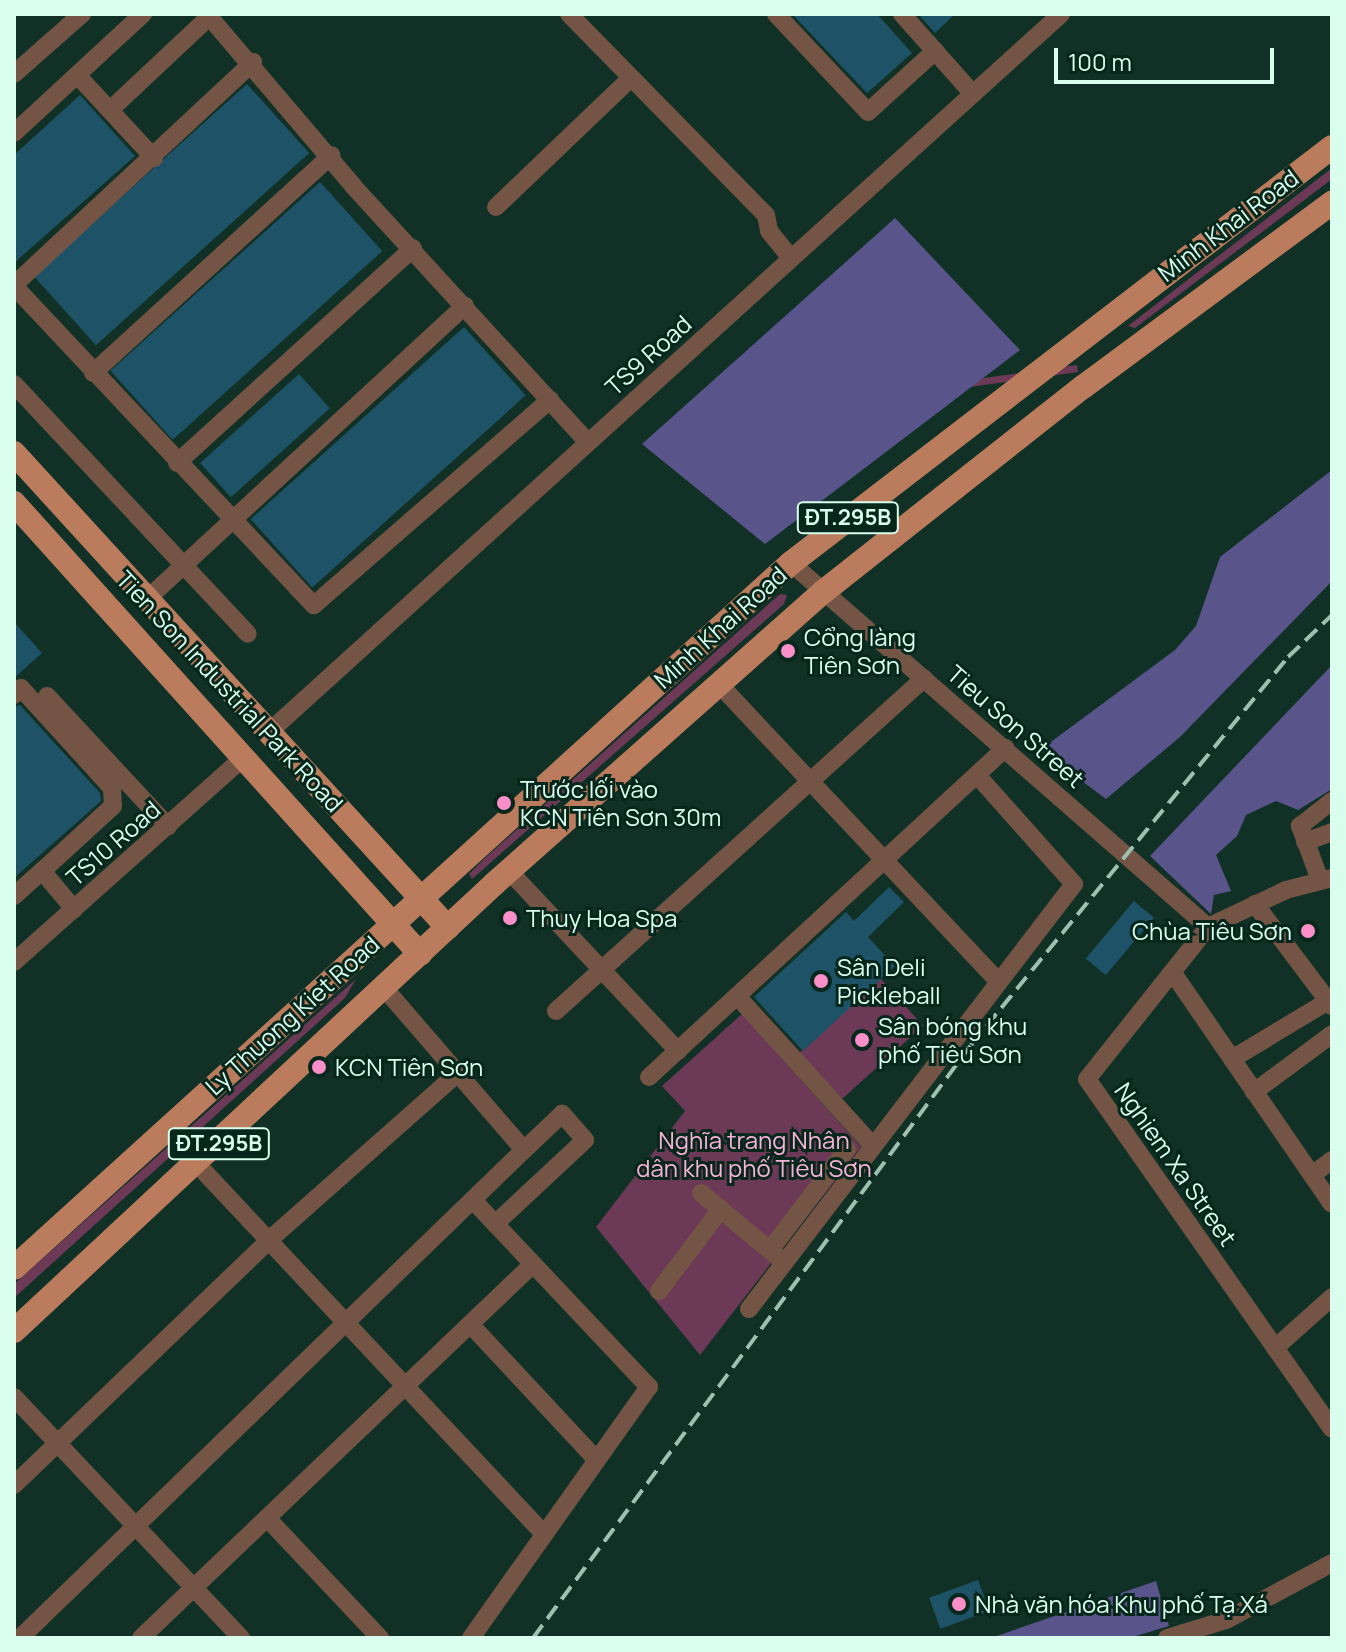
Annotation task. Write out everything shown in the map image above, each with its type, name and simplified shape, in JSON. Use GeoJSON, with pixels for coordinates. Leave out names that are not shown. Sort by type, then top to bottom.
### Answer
{"type":"FeatureCollection","features":[{"type":"Feature","properties":{"kind":"main road","name":"Minh Khai Road"},"geometry":{"type":"LineString","coordinates":[[393,925],[791,563],[1093,326],[1332,147]]}},
{"type":"Feature","properties":{"kind":"main road","name":"Minh Khai Road"},"geometry":{"type":"LineString","coordinates":[[420,954],[718,683],[823,592],[1118,360],[1332,203]]}},
{"type":"Feature","properties":{"kind":"main road"},"geometry":{"type":"LineString","coordinates":[[1093,326],[1118,360]]}},
{"type":"Feature","properties":{"kind":"main road","name":"Tien Son Industrial Park Road"},"geometry":{"type":"LineString","coordinates":[[14,453],[448,928]]}},
{"type":"Feature","properties":{"kind":"main road","name":"Tien Son Industrial Park Road"},"geometry":{"type":"LineString","coordinates":[[14,503],[420,954]]}},
{"type":"Feature","properties":{"kind":"main road"},"geometry":{"type":"LineString","coordinates":[[243,758],[269,732]]}},
{"type":"Feature","properties":{"kind":"main road","name":"Ly Thuong Kiet Road"},"geometry":{"type":"LineString","coordinates":[[14,1268],[393,925]]}},
{"type":"Feature","properties":{"kind":"main road","name":"Ly Thuong Kiet Road"},"geometry":{"type":"LineString","coordinates":[[14,1331],[420,954]]}},
{"type":"Feature","properties":{"kind":"street"},"geometry":{"type":"LineString","coordinates":[[14,74],[81,14]]}},
{"type":"Feature","properties":{"kind":"street"},"geometry":{"type":"LineString","coordinates":[[14,133],[143,14]]}},
{"type":"Feature","properties":{"kind":"street"},"geometry":{"type":"LineString","coordinates":[[569,14],[766,215],[769,231],[791,258]]}},
{"type":"Feature","properties":{"kind":"street"},"geometry":{"type":"LineString","coordinates":[[776,14],[868,112],[935,51]]}},
{"type":"Feature","properties":{"kind":"street"},"geometry":{"type":"LineString","coordinates":[[902,14],[973,94]]}},
{"type":"Feature","properties":{"kind":"street"},"geometry":{"type":"LineString","coordinates":[[110,110],[208,15],[588,442]]}},
{"type":"Feature","properties":{"kind":"street","name":"TS9 Road"},"geometry":{"type":"LineString","coordinates":[[269,732],[1056,16]]}},
{"type":"Feature","properties":{"kind":"street"},"geometry":{"type":"LineString","coordinates":[[253,62],[14,286],[310,603],[319,604],[550,400]]}},
{"type":"Feature","properties":{"kind":"street"},"geometry":{"type":"LineString","coordinates":[[78,76],[154,158]]}},
{"type":"Feature","properties":{"kind":"street"},"geometry":{"type":"LineString","coordinates":[[496,207],[631,78]]}},
{"type":"Feature","properties":{"kind":"street"},"geometry":{"type":"LineString","coordinates":[[93,373],[332,155]]}},
{"type":"Feature","properties":{"kind":"street"},"geometry":{"type":"LineString","coordinates":[[177,463],[413,248]]}},
{"type":"Feature","properties":{"kind":"street"},"geometry":{"type":"LineString","coordinates":[[146,600],[465,306]]}},
{"type":"Feature","properties":{"kind":"street"},"geometry":{"type":"LineString","coordinates":[[14,384],[248,634]]}},
{"type":"Feature","properties":{"kind":"street","name":"Tieu Son Street"},"geometry":{"type":"LineString","coordinates":[[791,563],[1208,927]]}},
{"type":"Feature","properties":{"kind":"street"},"geometry":{"type":"LineString","coordinates":[[556,1011],[924,678]]}},
{"type":"Feature","properties":{"kind":"street"},"geometry":{"type":"LineString","coordinates":[[718,683],[998,981]]}},
{"type":"Feature","properties":{"kind":"street"},"geometry":{"type":"LineString","coordinates":[[14,695],[21,688],[112,788],[113,806],[14,896]]}},
{"type":"Feature","properties":{"kind":"street"},"geometry":{"type":"LineString","coordinates":[[47,696],[168,826]]}},
{"type":"Feature","properties":{"kind":"street"},"geometry":{"type":"LineString","coordinates":[[649,1077],[1006,748]]}},
{"type":"Feature","properties":{"kind":"street","name":"TS10 Road"},"geometry":{"type":"LineString","coordinates":[[14,962],[243,758]]}},
{"type":"Feature","properties":{"kind":"street"},"geometry":{"type":"LineString","coordinates":[[777,1256],[873,1146],[1074,884],[977,775]]}},
{"type":"Feature","properties":{"kind":"street"},"geometry":{"type":"LineString","coordinates":[[1326,879],[1305,842],[1301,823],[1332,801]]}},
{"type":"Feature","properties":{"kind":"street"},"geometry":{"type":"LineString","coordinates":[[1305,842],[1332,832]]}},
{"type":"Feature","properties":{"kind":"street"},"geometry":{"type":"LineString","coordinates":[[42,871],[74,909]]}},
{"type":"Feature","properties":{"kind":"street"},"geometry":{"type":"LineString","coordinates":[[509,871],[678,1051]]}},
{"type":"Feature","properties":{"kind":"street","name":"Nghiem Xa Street"},"geometry":{"type":"LineString","coordinates":[[1326,879],[1255,904],[1208,927],[1087,1079],[1275,1348],[1329,1418]]}},
{"type":"Feature","properties":{"kind":"street"},"geometry":{"type":"LineString","coordinates":[[1232,1059],[1330,1003],[1255,904]]}},
{"type":"Feature","properties":{"kind":"street"},"geometry":{"type":"LineString","coordinates":[[1173,973],[1332,1204]]}},
{"type":"Feature","properties":{"kind":"street"},"geometry":{"type":"LineString","coordinates":[[384,988],[460,1071],[524,1150]]}},
{"type":"Feature","properties":{"kind":"street"},"geometry":{"type":"LineString","coordinates":[[737,996],[873,1146]]}},
{"type":"Feature","properties":{"kind":"street"},"geometry":{"type":"LineString","coordinates":[[1254,1092],[1332,1034]]}},
{"type":"Feature","properties":{"kind":"street"},"geometry":{"type":"LineString","coordinates":[[14,1485],[268,1241],[460,1071]]}},
{"type":"Feature","properties":{"kind":"street"},"geometry":{"type":"LineString","coordinates":[[20,1638],[562,1114],[585,1140],[495,1224]]}},
{"type":"Feature","properties":{"kind":"street"},"geometry":{"type":"LineString","coordinates":[[749,1309],[777,1256],[847,1149]]}},
{"type":"Feature","properties":{"kind":"street"},"geometry":{"type":"LineString","coordinates":[[1312,1175],[1332,1160]]}},
{"type":"Feature","properties":{"kind":"street"},"geometry":{"type":"LineString","coordinates":[[197,1164],[544,1534]]}},
{"type":"Feature","properties":{"kind":"street"},"geometry":{"type":"LineString","coordinates":[[701,1193],[777,1256]]}},
{"type":"Feature","properties":{"kind":"street"},"geometry":{"type":"LineString","coordinates":[[471,1638],[649,1387],[473,1200]]}},
{"type":"Feature","properties":{"kind":"street"},"geometry":{"type":"LineString","coordinates":[[659,1291],[721,1209]]}},
{"type":"Feature","properties":{"kind":"street"},"geometry":{"type":"LineString","coordinates":[[141,1638],[533,1264]]}},
{"type":"Feature","properties":{"kind":"street"},"geometry":{"type":"LineString","coordinates":[[1275,1348],[1332,1297]]}},
{"type":"Feature","properties":{"kind":"street"},"geometry":{"type":"LineString","coordinates":[[470,1324],[597,1460]]}},
{"type":"Feature","properties":{"kind":"street"},"geometry":{"type":"LineString","coordinates":[[14,1397],[241,1638]]}},
{"type":"Feature","properties":{"kind":"street"},"geometry":{"type":"LineString","coordinates":[[267,1518],[380,1638]]}},
{"type":"Feature","properties":{"kind":"street"},"geometry":{"type":"LineString","coordinates":[[1167,1638],[1226,1620],[1332,1563]]}},
{"type":"Feature","properties":{"kind":"green space"},"geometry":{"type":"Polygon","coordinates":[[[1332,168],[1332,179],[1135,328],[1128,326],[1332,168]]]}},
{"type":"Feature","properties":{"kind":"green space"},"geometry":{"type":"Polygon","coordinates":[[[1077,365],[1078,372],[755,417],[754,410],[1077,365]]]}},
{"type":"Feature","properties":{"kind":"green space"},"geometry":{"type":"Polygon","coordinates":[[[780,594],[787,595],[784,604],[472,879],[469,874],[484,859],[780,594]]]}},
{"type":"Feature","properties":{"kind":"green space"},"geometry":{"type":"Polygon","coordinates":[[[356,979],[345,998],[14,1298],[14,1284],[356,979]]]}},
{"type":"Feature","properties":{"kind":"green space","name":"Sân bóng khu phố Tiêu Sơn"},"geometry":{"type":"Polygon","coordinates":[[[881,979],[923,1026],[841,1099],[799,1053],[881,979]]]}},
{"type":"Feature","properties":{"kind":"green space","name":"Nghĩa trang Nhân dân khu phố Tiêu Sơn"},"geometry":{"type":"Polygon","coordinates":[[[742,1014],[861,1147],[700,1355],[596,1227],[685,1111],[662,1086],[742,1014]]]}},
{"type":"Feature","properties":{"kind":"shaded area"},"geometry":{"type":"Polygon","coordinates":[[[895,218],[1020,350],[765,544],[642,444],[895,218]]]}},
{"type":"Feature","properties":{"kind":"shaded area"},"geometry":{"type":"Polygon","coordinates":[[[1332,470],[1332,581],[1180,737],[1106,799],[1040,750],[1175,650],[1196,626],[1220,557],[1332,470]]]}},
{"type":"Feature","properties":{"kind":"shaded area"},"geometry":{"type":"Polygon","coordinates":[[[1332,665],[1332,789],[1298,810],[1276,801],[1246,815],[1237,836],[1216,855],[1231,891],[1214,895],[1211,914],[1150,856],[1332,665]]]}},
{"type":"Feature","properties":{"kind":"shaded area"},"geometry":{"type":"Polygon","coordinates":[[[1156,1581],[1169,1626],[1129,1638],[991,1638],[1156,1581]]]}},
{"type":"Feature","properties":{"kind":"building"},"geometry":{"type":"Polygon","coordinates":[[[792,14],[877,14],[912,53],[867,93],[792,14]]]}},
{"type":"Feature","properties":{"kind":"building"},"geometry":{"type":"Polygon","coordinates":[[[918,14],[955,14],[935,33],[918,14]]]}},
{"type":"Feature","properties":{"kind":"building"},"geometry":{"type":"Polygon","coordinates":[[[247,84],[309,153],[96,345],[34,276],[247,84]]]}},
{"type":"Feature","properties":{"kind":"building"},"geometry":{"type":"Polygon","coordinates":[[[80,95],[135,156],[14,263],[14,155],[80,95]]]}},
{"type":"Feature","properties":{"kind":"building"},"geometry":{"type":"Polygon","coordinates":[[[320,182],[382,251],[173,440],[110,371],[320,182]]]}},
{"type":"Feature","properties":{"kind":"building"},"geometry":{"type":"Polygon","coordinates":[[[464,327],[526,395],[312,587],[251,519],[464,327]]]}},
{"type":"Feature","properties":{"kind":"building"},"geometry":{"type":"Polygon","coordinates":[[[299,374],[330,408],[231,497],[200,463],[299,374]]]}},
{"type":"Feature","properties":{"kind":"building"},"geometry":{"type":"Polygon","coordinates":[[[14,622],[42,653],[14,678],[14,622]]]}},
{"type":"Feature","properties":{"kind":"building"},"geometry":{"type":"Polygon","coordinates":[[[20,705],[100,793],[101,801],[14,878],[14,707],[20,705]]]}},
{"type":"Feature","properties":{"kind":"building","name":"Sân Deli Pickleball"},"geometry":{"type":"Polygon","coordinates":[[[889,887],[904,902],[868,937],[895,966],[803,1051],[754,997],[846,912],[854,921],[889,887]]]}},
{"type":"Feature","properties":{"kind":"building"},"geometry":{"type":"Polygon","coordinates":[[[1134,901],[1154,918],[1106,975],[1086,958],[1134,901]]]}},
{"type":"Feature","properties":{"kind":"building","name":"Nhà văn hóa Khu phố Tạ Xá"},"geometry":{"type":"Polygon","coordinates":[[[978,1580],[989,1611],[940,1629],[929,1598],[978,1580]]]}},
{"type":"Feature","properties":{"kind":"railway"},"geometry":{"type":"LineString","coordinates":[[533,1638],[971,1045],[1288,657],[1332,615]]}},
{"type":"Feature","properties":{"kind":"place","name":"Cổng làng Tiên Sơn"},"geometry":{"type":"Point","coordinates":[788,651]}},
{"type":"Feature","properties":{"kind":"place","name":"Trước lối vào KCN Tiên Sơn 30m"},"geometry":{"type":"Point","coordinates":[504,803]}},
{"type":"Feature","properties":{"kind":"place","name":"Thuy Hoa Spa"},"geometry":{"type":"Point","coordinates":[510,918]}},
{"type":"Feature","properties":{"kind":"place","name":"Chùa Tiêu Sơn"},"geometry":{"type":"Point","coordinates":[1308,931]}},
{"type":"Feature","properties":{"kind":"place","name":"Sân Deli Pickleball"},"geometry":{"type":"Point","coordinates":[821,981]}},
{"type":"Feature","properties":{"kind":"place","name":"Sân bóng khu phố Tiêu Sơn"},"geometry":{"type":"Point","coordinates":[862,1040]}},
{"type":"Feature","properties":{"kind":"place","name":"KCN Tiên Sơn"},"geometry":{"type":"Point","coordinates":[319,1067]}},
{"type":"Feature","properties":{"kind":"place","name":"Nhà văn hóa Khu phố Tạ Xá"},"geometry":{"type":"Point","coordinates":[959,1604]}}]}
